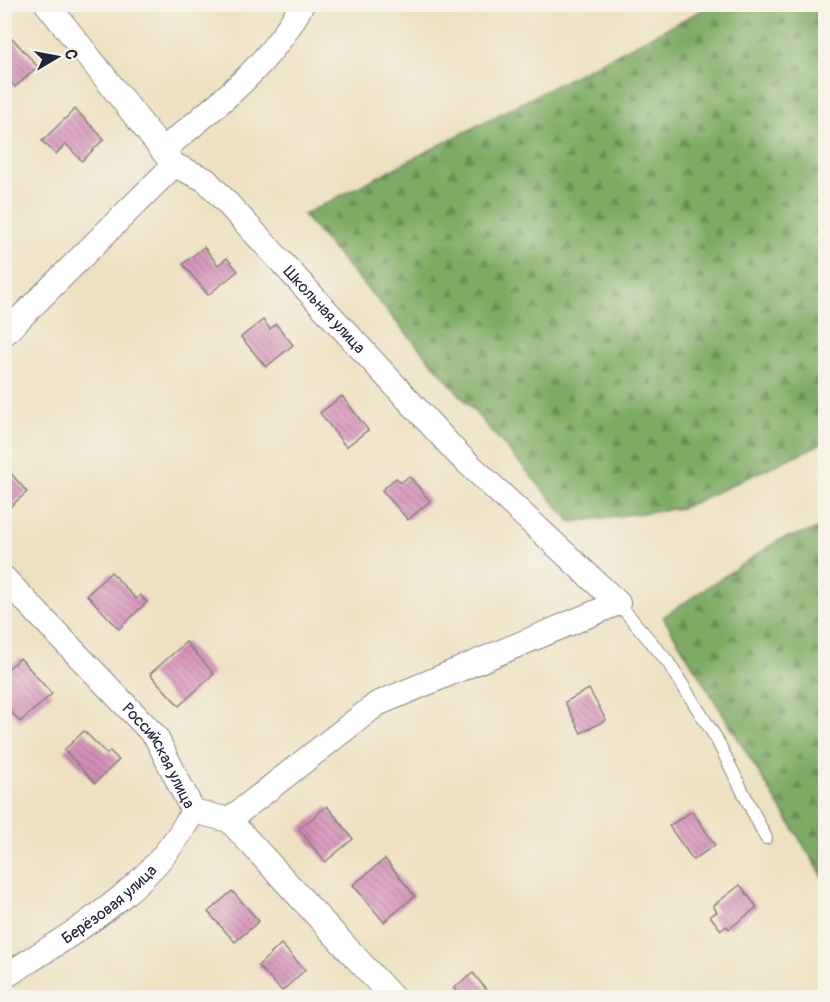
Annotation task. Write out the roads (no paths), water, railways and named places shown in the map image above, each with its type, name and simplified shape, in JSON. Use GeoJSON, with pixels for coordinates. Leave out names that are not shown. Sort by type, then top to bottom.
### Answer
{"type":"FeatureCollection","features":[{"type":"Feature","properties":{"kind":"street","name":"Школьная улица"},"geometry":{"type":"LineString","coordinates":[[47,4],[169,157],[206,180],[458,454],[618,603]]}},
{"type":"Feature","properties":{"kind":"street"},"geometry":{"type":"LineString","coordinates":[[4,334],[169,157],[243,83],[292,23],[302,4]]}},
{"type":"Feature","properties":{"kind":"street","name":"Российская улица"},"geometry":{"type":"LineString","coordinates":[[4,578],[156,737],[193,811],[229,820]]}},
{"type":"Feature","properties":{"kind":"street"},"geometry":{"type":"LineString","coordinates":[[393,998],[229,820],[377,704],[618,603]]}},
{"type":"Feature","properties":{"kind":"street","name":"Берёзовая улица"},"geometry":{"type":"LineString","coordinates":[[4,977],[80,928],[150,873],[180,837],[193,811]]}},
{"type":"Feature","properties":{"kind":"lane"},"geometry":{"type":"LineString","coordinates":[[618,603],[668,662],[716,738],[766,838]]}}]}
